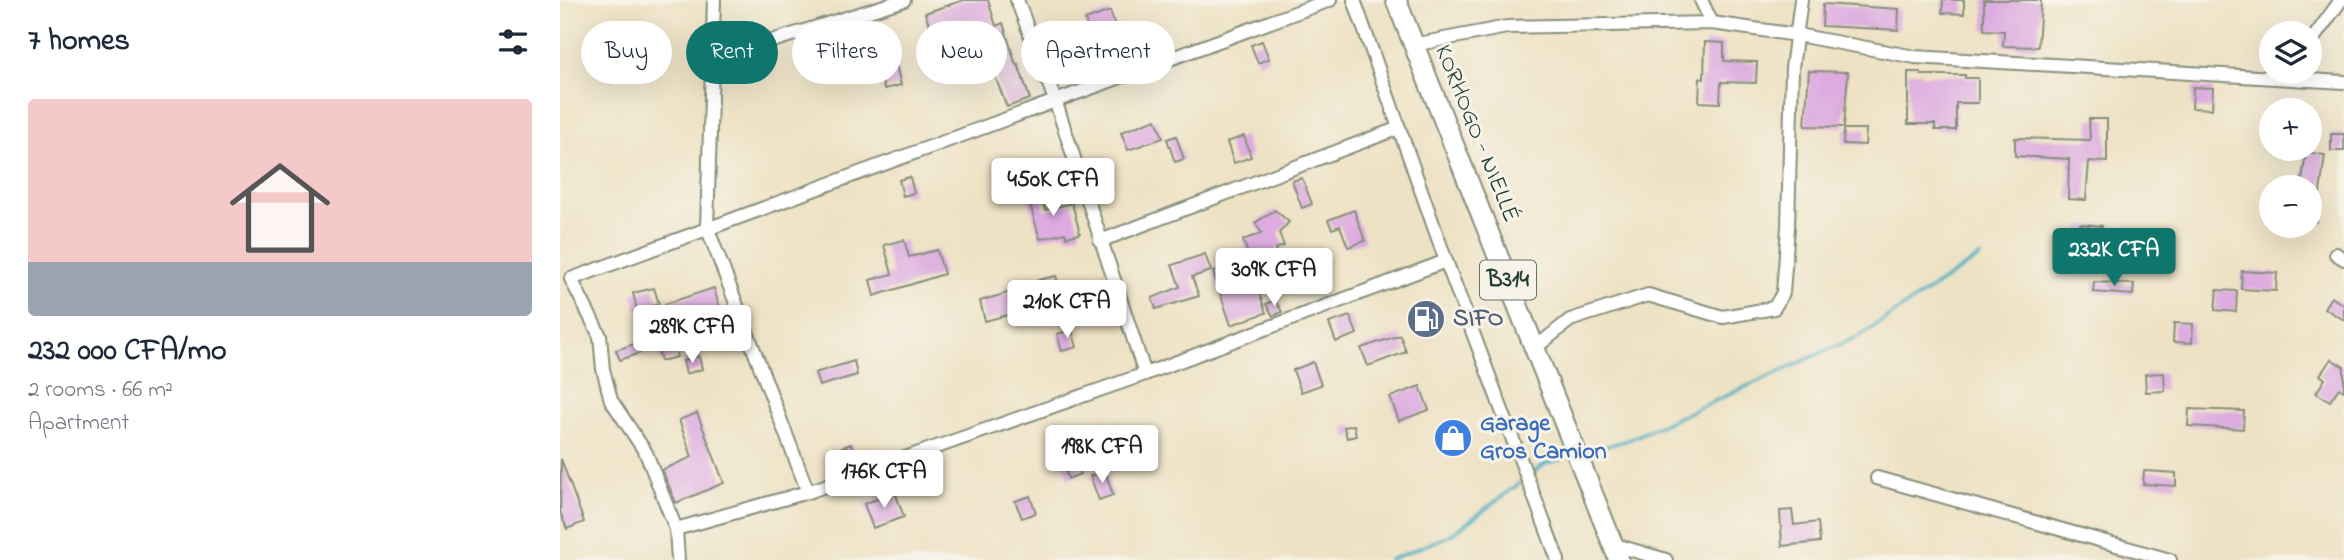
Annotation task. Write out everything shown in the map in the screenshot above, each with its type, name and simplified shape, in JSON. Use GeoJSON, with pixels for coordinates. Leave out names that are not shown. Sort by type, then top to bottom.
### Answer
{"type":"FeatureCollection","features":[{"type":"Feature","properties":{"kind":"main road","name":"KORHOGO - NIELLÉ"},"geometry":{"type":"LineString","coordinates":[[1396,0],[1616,552]]}},
{"type":"Feature","properties":{"kind":"street"},"geometry":{"type":"LineString","coordinates":[[713,21],[714,0]]}},
{"type":"Feature","properties":{"kind":"street"},"geometry":{"type":"LineString","coordinates":[[778,39],[904,0]]}},
{"type":"Feature","properties":{"kind":"street"},"geometry":{"type":"LineString","coordinates":[[1017,0],[1055,100],[1145,374]]}},
{"type":"Feature","properties":{"kind":"street"},"geometry":{"type":"LineString","coordinates":[[678,560],[676,529],[646,453],[611,400],[603,369],[600,336],[570,279],[1330,0]]}},
{"type":"Feature","properties":{"kind":"street"},"geometry":{"type":"LineString","coordinates":[[1354,0],[1446,261],[1558,560]]}},
{"type":"Feature","properties":{"kind":"street"},"geometry":{"type":"LineString","coordinates":[[1701,0],[1712,23]]}},
{"type":"Feature","properties":{"kind":"street"},"geometry":{"type":"LineString","coordinates":[[1535,348],[1570,320],[1647,295],[1723,317],[1774,308],[1783,293],[1788,227],[1792,68],[1801,0]]}},
{"type":"Feature","properties":{"kind":"street"},"geometry":{"type":"LineString","coordinates":[[2322,26],[2340,0]]}},
{"type":"Feature","properties":{"kind":"street"},"geometry":{"type":"LineString","coordinates":[[1413,45],[1507,27],[1712,23],[1797,35],[1915,57],[2259,74]]}},
{"type":"Feature","properties":{"kind":"street"},"geometry":{"type":"LineString","coordinates":[[2322,79],[2344,82]]}},
{"type":"Feature","properties":{"kind":"street"},"geometry":{"type":"LineString","coordinates":[[710,84],[707,227],[807,492]]}},
{"type":"Feature","properties":{"kind":"street"},"geometry":{"type":"LineString","coordinates":[[1100,241],[1399,128]]}},
{"type":"Feature","properties":{"kind":"street"},"geometry":{"type":"LineString","coordinates":[[676,529],[807,492],[1145,374],[1446,261]]}},
{"type":"Feature","properties":{"kind":"street"},"geometry":{"type":"LineString","coordinates":[[1877,478],[2170,560]]}},
{"type":"Feature","properties":{"kind":"street"},"geometry":{"type":"LineString","coordinates":[[1616,552],[1666,560]]}},
{"type":"Feature","properties":{"kind":"building"},"geometry":{"type":"Polygon","coordinates":[[[964,0],[988,0],[994,21],[928,21],[925,13],[964,0]]]}},
{"type":"Feature","properties":{"kind":"building"},"geometry":{"type":"Polygon","coordinates":[[[1943,0],[1964,0],[1964,14],[1942,13],[1943,0]]]}},
{"type":"Feature","properties":{"kind":"building"},"geometry":{"type":"Polygon","coordinates":[[[1984,0],[2041,0],[2038,47],[2003,46],[2004,31],[1984,30],[1984,0]]]}},
{"type":"Feature","properties":{"kind":"building"},"geometry":{"type":"Polygon","coordinates":[[[1823,4],[1899,9],[1898,30],[1822,26],[1823,4]]]}},
{"type":"Feature","properties":{"kind":"building"},"geometry":{"type":"Polygon","coordinates":[[[1110,11],[1114,21],[1085,21],[1110,11]]]}},
{"type":"Feature","properties":{"kind":"building"},"geometry":{"type":"Polygon","coordinates":[[[1007,36],[1021,73],[1021,84],[1025,84],[1030,99],[1007,107],[998,84],[1007,84],[1007,36]]]}},
{"type":"Feature","properties":{"kind":"building"},"geometry":{"type":"Polygon","coordinates":[[[1262,41],[1269,59],[1258,63],[1251,45],[1262,41]]]}},
{"type":"Feature","properties":{"kind":"building"},"geometry":{"type":"Polygon","coordinates":[[[1705,42],[1724,43],[1724,61],[1757,62],[1756,83],[1721,82],[1720,103],[1699,102],[1700,78],[1704,79],[1705,42]]]}},
{"type":"Feature","properties":{"kind":"building"},"geometry":{"type":"Polygon","coordinates":[[[1809,71],[1848,72],[1844,127],[1805,126],[1809,71]]]}},
{"type":"Feature","properties":{"kind":"building"},"geometry":{"type":"Polygon","coordinates":[[[1908,72],[1978,78],[1978,103],[1956,103],[1956,130],[1935,130],[1935,124],[1908,124],[1908,72]]]}},
{"type":"Feature","properties":{"kind":"building"},"geometry":{"type":"Polygon","coordinates":[[[883,84],[901,84],[901,85],[884,89],[883,84]]]}},
{"type":"Feature","properties":{"kind":"building"},"geometry":{"type":"Polygon","coordinates":[[[2193,87],[2213,88],[2212,109],[2192,108],[2193,87]]]}},
{"type":"Feature","properties":{"kind":"building"},"geometry":{"type":"Polygon","coordinates":[[[1156,119],[1163,138],[1128,150],[1121,132],[1156,119]]]}},
{"type":"Feature","properties":{"kind":"building"},"geometry":{"type":"Polygon","coordinates":[[[2089,119],[2107,119],[2107,162],[2089,161],[2086,200],[2068,199],[2069,159],[2015,156],[2015,138],[2090,140],[2089,119]]]}},
{"type":"Feature","properties":{"kind":"building"},"geometry":{"type":"Polygon","coordinates":[[[1844,129],[1866,129],[1865,145],[1843,144],[1844,129]]]}},
{"type":"Feature","properties":{"kind":"building"},"geometry":{"type":"Polygon","coordinates":[[[2331,134],[2344,134],[2344,151],[2331,151],[2331,134]]]}},
{"type":"Feature","properties":{"kind":"building"},"geometry":{"type":"Polygon","coordinates":[[[1176,136],[1184,159],[1175,162],[1167,139],[1176,136]]]}},
{"type":"Feature","properties":{"kind":"building"},"geometry":{"type":"Polygon","coordinates":[[[1244,136],[1251,157],[1234,163],[1227,142],[1244,136]]]}},
{"type":"Feature","properties":{"kind":"building"},"geometry":{"type":"Polygon","coordinates":[[[2322,155],[2325,155],[2322,177],[2322,175],[2303,175],[2305,161],[2322,161],[2322,155]]]}},
{"type":"Feature","properties":{"kind":"building"},"geometry":{"type":"Polygon","coordinates":[[[910,177],[914,193],[903,196],[899,180],[910,177]]]}},
{"type":"Feature","properties":{"kind":"building"},"geometry":{"type":"Polygon","coordinates":[[[1302,178],[1312,204],[1302,208],[1292,181],[1302,178]]]}},
{"type":"Feature","properties":{"kind":"building"},"geometry":{"type":"Polygon","coordinates":[[[1040,190],[1045,210],[1072,203],[1080,234],[1066,237],[1065,233],[1040,239],[1027,194],[1040,190]]]}},
{"type":"Feature","properties":{"kind":"building"},"geometry":{"type":"Polygon","coordinates":[[[1275,210],[1289,222],[1279,233],[1284,246],[1275,249],[1281,269],[1254,278],[1266,313],[1231,325],[1213,272],[1250,259],[1243,240],[1262,233],[1255,223],[1275,210]]]}},
{"type":"Feature","properties":{"kind":"building"},"geometry":{"type":"Polygon","coordinates":[[[1354,210],[1365,241],[1348,247],[1340,226],[1332,229],[1328,220],[1354,210]]]}},
{"type":"Feature","properties":{"kind":"building"},"geometry":{"type":"Polygon","coordinates":[[[2080,224],[2102,226],[2100,246],[2079,245],[2080,224]]]}},
{"type":"Feature","properties":{"kind":"building"},"geometry":{"type":"Polygon","coordinates":[[[904,240],[909,257],[937,250],[944,274],[874,296],[870,280],[892,274],[884,245],[904,240]]]}},
{"type":"Feature","properties":{"kind":"building"},"geometry":{"type":"Polygon","coordinates":[[[1205,254],[1211,271],[1192,277],[1199,296],[1156,309],[1152,298],[1180,287],[1172,265],[1205,254]]]}},
{"type":"Feature","properties":{"kind":"building"},"geometry":{"type":"Polygon","coordinates":[[[2242,271],[2277,273],[2276,291],[2241,289],[2242,271]]]}},
{"type":"Feature","properties":{"kind":"building"},"geometry":{"type":"Polygon","coordinates":[[[1056,276],[1062,297],[1044,301],[1038,280],[1056,276]]]}},
{"type":"Feature","properties":{"kind":"building"},"geometry":{"type":"Polygon","coordinates":[[[2094,282],[2134,284],[2133,295],[2093,292],[2094,282]]]}},
{"type":"Feature","properties":{"kind":"building"},"geometry":{"type":"Polygon","coordinates":[[[654,288],[659,304],[637,310],[633,293],[654,288]]]}},
{"type":"Feature","properties":{"kind":"building"},"geometry":{"type":"Polygon","coordinates":[[[714,288],[727,326],[673,337],[665,304],[714,288]]]}},
{"type":"Feature","properties":{"kind":"building"},"geometry":{"type":"Polygon","coordinates":[[[2217,290],[2237,291],[2236,312],[2215,310],[2217,290]]]}},
{"type":"Feature","properties":{"kind":"building"},"geometry":{"type":"Polygon","coordinates":[[[1014,291],[1019,312],[985,321],[980,301],[1014,291]]]}},
{"type":"Feature","properties":{"kind":"building"},"geometry":{"type":"Polygon","coordinates":[[[2331,297],[2344,305],[2344,320],[2324,308],[2331,297]]]}},
{"type":"Feature","properties":{"kind":"building"},"geometry":{"type":"Polygon","coordinates":[[[1275,300],[1282,312],[1273,316],[1266,304],[1275,300]]]}},
{"type":"Feature","properties":{"kind":"building"},"geometry":{"type":"Polygon","coordinates":[[[1350,316],[1357,334],[1336,342],[1329,323],[1350,316]]]}},
{"type":"Feature","properties":{"kind":"building"},"geometry":{"type":"Polygon","coordinates":[[[2174,323],[2193,324],[2192,343],[2173,342],[2174,323]]]}},
{"type":"Feature","properties":{"kind":"building"},"geometry":{"type":"Polygon","coordinates":[[[1072,330],[1077,347],[1062,351],[1057,334],[1072,330]]]}},
{"type":"Feature","properties":{"kind":"building"},"geometry":{"type":"Polygon","coordinates":[[[1400,335],[1406,352],[1368,366],[1361,348],[1400,335]]]}},
{"type":"Feature","properties":{"kind":"building"},"geometry":{"type":"Polygon","coordinates":[[[637,343],[640,353],[620,360],[616,350],[637,343]]]}},
{"type":"Feature","properties":{"kind":"building"},"geometry":{"type":"Polygon","coordinates":[[[674,346],[677,357],[661,361],[658,350],[674,346]]]}},
{"type":"Feature","properties":{"kind":"building"},"geometry":{"type":"Polygon","coordinates":[[[699,356],[702,369],[686,374],[683,361],[699,356]]]}},
{"type":"Feature","properties":{"kind":"building"},"geometry":{"type":"Polygon","coordinates":[[[2331,359],[2344,367],[2344,391],[2339,388],[2330,401],[2316,393],[2325,379],[2320,375],[2331,359]]]}},
{"type":"Feature","properties":{"kind":"building"},"geometry":{"type":"Polygon","coordinates":[[[854,361],[857,375],[819,386],[815,373],[854,361]]]}},
{"type":"Feature","properties":{"kind":"building"},"geometry":{"type":"Polygon","coordinates":[[[1313,362],[1321,385],[1301,392],[1293,370],[1313,362]]]}},
{"type":"Feature","properties":{"kind":"building"},"geometry":{"type":"Polygon","coordinates":[[[2164,373],[2165,391],[2146,392],[2145,374],[2164,373]]]}},
{"type":"Feature","properties":{"kind":"building"},"geometry":{"type":"Polygon","coordinates":[[[1420,386],[1429,410],[1399,421],[1390,397],[1420,386]]]}},
{"type":"Feature","properties":{"kind":"building"},"geometry":{"type":"Polygon","coordinates":[[[2189,409],[2244,411],[2243,429],[2188,426],[2189,409]]]}},
{"type":"Feature","properties":{"kind":"building"},"geometry":{"type":"Polygon","coordinates":[[[697,413],[724,483],[676,503],[662,470],[692,457],[679,420],[697,413]]]}},
{"type":"Feature","properties":{"kind":"building"},"geometry":{"type":"Polygon","coordinates":[[[1354,425],[1356,436],[1347,438],[1344,427],[1354,425]]]}},
{"type":"Feature","properties":{"kind":"building"},"geometry":{"type":"Polygon","coordinates":[[[851,444],[858,465],[848,469],[840,448],[851,444]]]}},
{"type":"Feature","properties":{"kind":"building"},"geometry":{"type":"Polygon","coordinates":[[[1074,457],[1080,474],[1068,479],[1062,461],[1074,457]]]}},
{"type":"Feature","properties":{"kind":"building"},"geometry":{"type":"Polygon","coordinates":[[[561,459],[584,522],[567,529],[560,512],[561,459]]]}},
{"type":"Feature","properties":{"kind":"building"},"geometry":{"type":"Polygon","coordinates":[[[1105,471],[1113,495],[1099,500],[1090,476],[1105,471]]]}},
{"type":"Feature","properties":{"kind":"building"},"geometry":{"type":"Polygon","coordinates":[[[2144,471],[2176,473],[2176,486],[2143,484],[2144,471]]]}},
{"type":"Feature","properties":{"kind":"building"},"geometry":{"type":"Polygon","coordinates":[[[895,492],[904,517],[873,528],[864,504],[895,492]]]}},
{"type":"Feature","properties":{"kind":"building"},"geometry":{"type":"Polygon","coordinates":[[[1030,496],[1036,513],[1022,518],[1015,501],[1030,496]]]}},
{"type":"Feature","properties":{"kind":"building"},"geometry":{"type":"Polygon","coordinates":[[[1792,510],[1794,525],[1818,522],[1820,542],[1782,546],[1780,511],[1792,510]]]}},
{"type":"Feature","properties":{"kind":"waterway"},"geometry":{"type":"LineString","coordinates":[[1583,453],[1628,440],[1861,335],[1981,256]]}},
{"type":"Feature","properties":{"kind":"waterway"},"geometry":{"type":"LineString","coordinates":[[1389,560],[1451,535],[1545,464],[1572,456]]}},
{"type":"Feature","properties":{"kind":"place","name":"SIFO"},"geometry":{"type":"Point","coordinates":[1426,319]}},
{"type":"Feature","properties":{"kind":"place","name":"Garage Gros Camion"},"geometry":{"type":"Point","coordinates":[1453,438]}}]}
